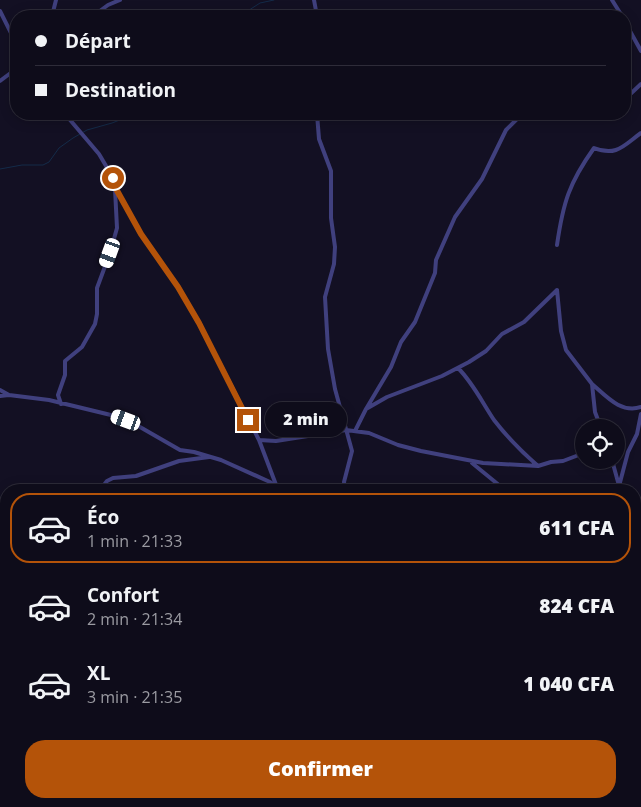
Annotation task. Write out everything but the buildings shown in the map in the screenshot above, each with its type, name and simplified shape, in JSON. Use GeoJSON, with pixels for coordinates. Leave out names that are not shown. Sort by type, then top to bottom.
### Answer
{"type":"FeatureCollection","features":[{"type":"Feature","properties":{"kind":"street"},"geometry":{"type":"LineString","coordinates":[[101,10],[120,0]]}},
{"type":"Feature","properties":{"kind":"street"},"geometry":{"type":"LineString","coordinates":[[0,11],[10,31]]}},
{"type":"Feature","properties":{"kind":"street"},"geometry":{"type":"LineString","coordinates":[[631,33],[641,51]]}},
{"type":"Feature","properties":{"kind":"street"},"geometry":{"type":"LineString","coordinates":[[631,93],[641,84]]}},
{"type":"Feature","properties":{"kind":"street"},"geometry":{"type":"LineString","coordinates":[[61,404],[58,395],[65,375],[64,363],[82,346],[94,324],[97,314],[97,288],[117,228],[113,178],[99,154],[70,120]]}},
{"type":"Feature","properties":{"kind":"street"},"geometry":{"type":"LineString","coordinates":[[317,120],[318,139],[331,173],[330,210],[335,246],[334,264],[326,288],[324,317],[335,389],[352,451],[344,484]]}},
{"type":"Feature","properties":{"kind":"street"},"geometry":{"type":"LineString","coordinates":[[355,431],[391,367],[401,342],[415,322],[435,273],[436,260],[455,217],[482,179],[506,130],[516,120]]}},
{"type":"Feature","properties":{"kind":"street"},"geometry":{"type":"LineString","coordinates":[[557,244],[567,194],[581,166],[594,148],[609,152],[617,151],[641,133]]}},
{"type":"Feature","properties":{"kind":"street"},"geometry":{"type":"LineString","coordinates":[[115,187],[141,234],[178,287],[199,323],[259,440],[276,484]]}},
{"type":"Feature","properties":{"kind":"street"},"geometry":{"type":"LineString","coordinates":[[366,409],[387,397],[442,376],[486,351],[502,334],[524,322],[557,290],[561,331],[566,350],[592,384],[618,406],[631,409],[641,407]]}},
{"type":"Feature","properties":{"kind":"street"},"geometry":{"type":"LineString","coordinates":[[458,368],[467,378],[495,421],[519,450],[538,466]]}},
{"type":"Feature","properties":{"kind":"street"},"geometry":{"type":"LineString","coordinates":[[592,384],[598,419]]}},
{"type":"Feature","properties":{"kind":"street"},"geometry":{"type":"LineString","coordinates":[[0,390],[8,395]]}},
{"type":"Feature","properties":{"kind":"street"},"geometry":{"type":"LineString","coordinates":[[0,396],[8,395],[48,400],[115,416],[133,423],[180,450],[211,457],[272,484]]}},
{"type":"Feature","properties":{"kind":"street"},"geometry":{"type":"LineString","coordinates":[[618,484],[628,452],[637,434],[641,414]]}},
{"type":"Feature","properties":{"kind":"street"},"geometry":{"type":"LineString","coordinates":[[259,440],[276,441],[346,430],[369,433],[398,445],[469,462],[538,466],[551,462],[563,462],[575,457]]}},
{"type":"Feature","properties":{"kind":"street"},"geometry":{"type":"LineString","coordinates":[[105,484],[113,478],[136,476],[178,460],[211,457]]}},
{"type":"Feature","properties":{"kind":"street"},"geometry":{"type":"LineString","coordinates":[[469,462],[497,484]]}},
{"type":"Feature","properties":{"kind":"street"},"geometry":{"type":"LineString","coordinates":[[614,469],[618,484]]}},
{"type":"Feature","properties":{"kind":"waterway"},"geometry":{"type":"LineString","coordinates":[[249,10],[260,3],[274,0]]}},
{"type":"Feature","properties":{"kind":"waterway"},"geometry":{"type":"LineString","coordinates":[[0,169],[22,165],[43,165],[49,162],[59,148],[73,138],[87,130],[120,120]]}},
{"type":"Feature","properties":{"kind":"route"},"geometry":{"type":"LineString","coordinates":[[113,178],[115,187],[141,234],[178,287],[199,323],[248,420]]}}]}
